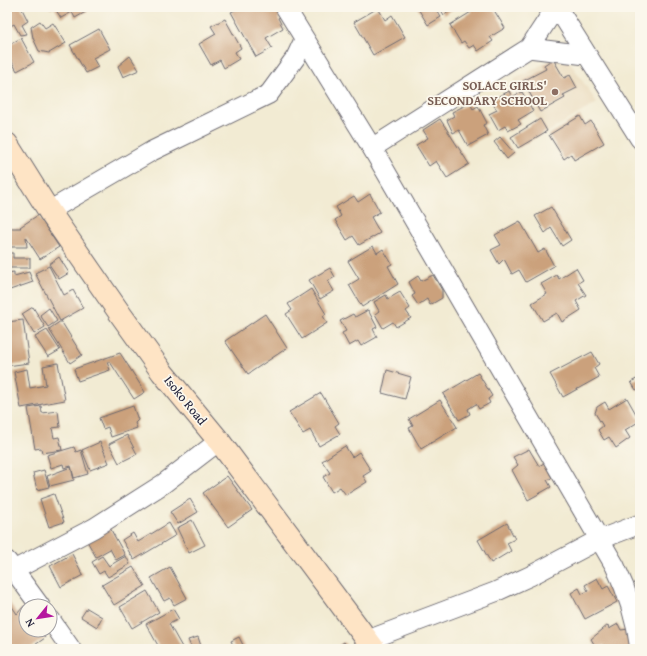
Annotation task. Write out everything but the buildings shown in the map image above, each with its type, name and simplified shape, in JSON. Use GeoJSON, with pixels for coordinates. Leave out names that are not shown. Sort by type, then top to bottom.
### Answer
{"type":"FeatureCollection","features":[{"type":"Feature","properties":{"kind":"street"},"geometry":{"type":"LineString","coordinates":[[285,7],[372,148],[598,540],[615,566],[627,592],[640,649]]}},
{"type":"Feature","properties":{"kind":"street"},"geometry":{"type":"LineString","coordinates":[[372,148],[529,48],[556,7],[640,139]]}},
{"type":"Feature","properties":{"kind":"street"},"geometry":{"type":"LineString","coordinates":[[49,211],[152,151],[269,94],[288,70],[304,40]]}},
{"type":"Feature","properties":{"kind":"street"},"geometry":{"type":"LineString","coordinates":[[529,48],[586,55]]}},
{"type":"Feature","properties":{"kind":"street","name":"Isoko Road"},"geometry":{"type":"LineString","coordinates":[[7,144],[49,211],[121,316],[162,372],[219,441],[371,644]]}},
{"type":"Feature","properties":{"kind":"street"},"geometry":{"type":"LineString","coordinates":[[34,598],[10,566],[94,528],[163,484],[219,441]]}},
{"type":"Feature","properties":{"kind":"street"},"geometry":{"type":"LineString","coordinates":[[371,644],[495,592],[530,576],[598,540],[640,524]]}},
{"type":"Feature","properties":{"kind":"street"},"geometry":{"type":"LineString","coordinates":[[58,630],[71,649]]}},
{"type":"Feature","properties":{"kind":"shaded area","name":"SOLACE GIRLS' SECONDARY SCHOOL"},"geometry":{"type":"Polygon","coordinates":[[[564,53],[597,103],[546,133],[513,80],[564,53]]]}},
{"type":"Feature","properties":{"kind":"place","name":"SOLACE GIRLS' SECONDARY SCHOOL"},"geometry":{"type":"Point","coordinates":[555,92]}}]}
